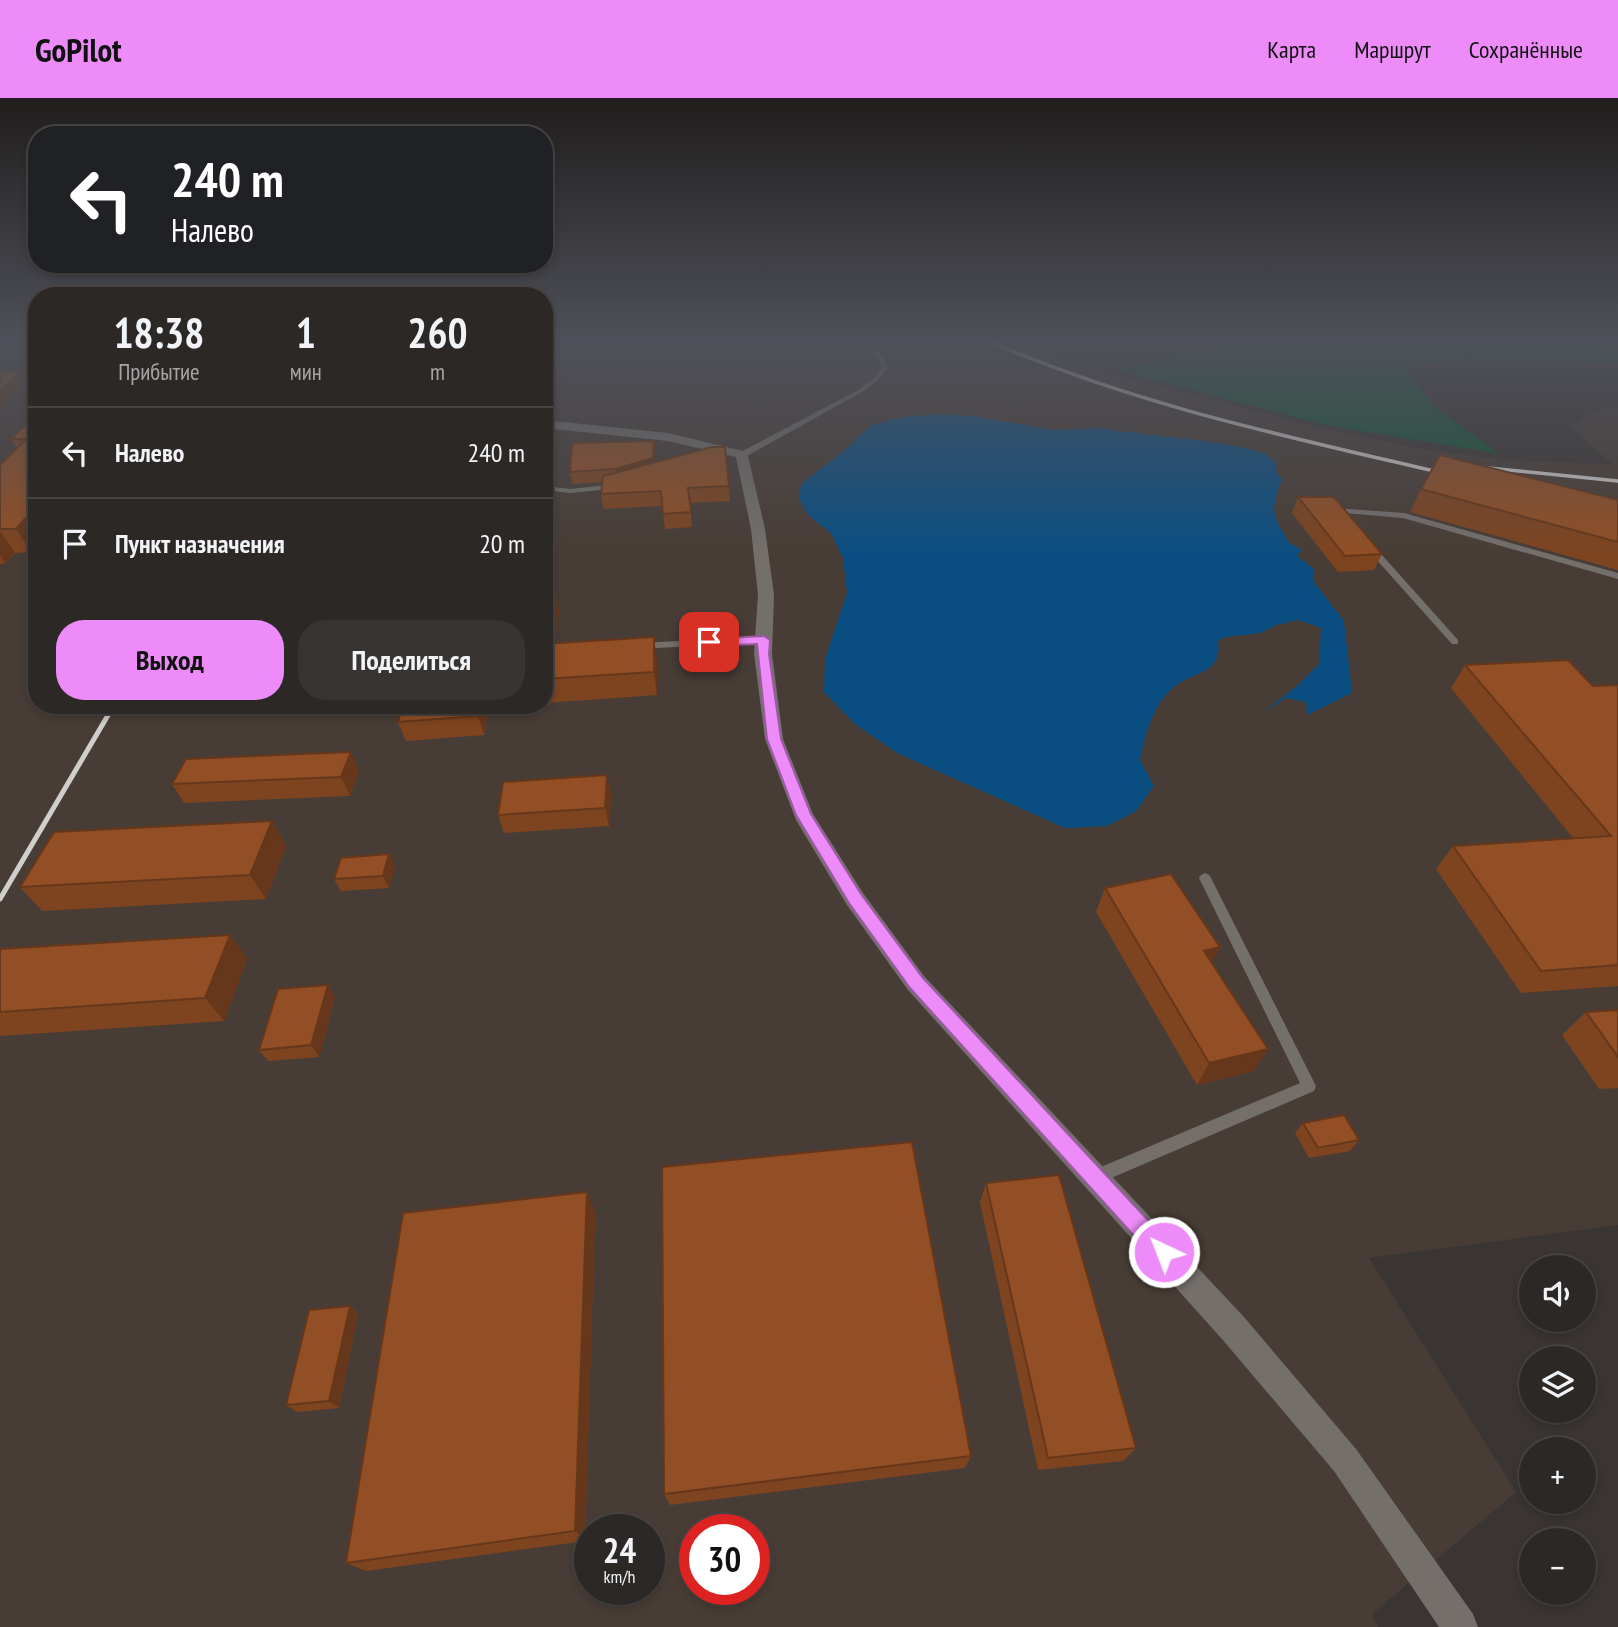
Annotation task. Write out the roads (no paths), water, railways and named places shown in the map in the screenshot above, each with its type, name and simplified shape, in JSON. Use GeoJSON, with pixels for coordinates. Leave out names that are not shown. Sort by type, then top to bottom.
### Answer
{"type":"FeatureCollection","features":[{"type":"Feature","properties":{"kind":"street"},"geometry":{"type":"LineString","coordinates":[[553,425],[668,437],[728,454],[758,529],[766,595],[763,654],[774,739],[803,815],[842,878],[916,983],[1233,1328],[1345,1460],[1460,1627]]}},
{"type":"Feature","properties":{"kind":"lane"},"geometry":{"type":"LineString","coordinates":[[728,454],[815,412]]}},
{"type":"Feature","properties":{"kind":"lane"},"geometry":{"type":"LineString","coordinates":[[553,489],[570,491],[621,485]]}},
{"type":"Feature","properties":{"kind":"lane"},"geometry":{"type":"LineString","coordinates":[[1332,509],[1346,520]]}},
{"type":"Feature","properties":{"kind":"lane"},"geometry":{"type":"LineString","coordinates":[[1332,509],[1404,516],[1618,576]]}},
{"type":"Feature","properties":{"kind":"lane"},"geometry":{"type":"LineString","coordinates":[[1364,541],[1455,642]]}},
{"type":"Feature","properties":{"kind":"lane"},"geometry":{"type":"LineString","coordinates":[[627,646],[764,640]]}},
{"type":"Feature","properties":{"kind":"lane"},"geometry":{"type":"LineString","coordinates":[[1094,1177],[1309,1086],[1205,878]]}},
{"type":"Feature","properties":{"kind":"water"},"geometry":{"type":"Polygon","coordinates":[[[935,414],[974,416],[1052,430],[1096,428],[1227,444],[1264,453],[1275,462],[1276,471],[1282,480],[1274,507],[1277,522],[1288,542],[1302,550],[1297,556],[1314,569],[1314,582],[1344,621],[1352,693],[1307,715],[1306,702],[1286,698],[1263,712],[1297,686],[1319,664],[1321,628],[1298,620],[1276,625],[1261,633],[1225,637],[1218,641],[1216,660],[1211,666],[1174,687],[1155,711],[1140,760],[1154,786],[1136,811],[1107,826],[1065,828],[897,753],[855,724],[824,692],[825,659],[847,593],[843,558],[831,533],[809,516],[799,499],[801,484],[845,450],[870,426],[897,418],[935,414]]]}},
{"type":"Feature","properties":{"kind":"railway"},"geometry":{"type":"LineString","coordinates":[[1197,412],[1451,475]]}},
{"type":"Feature","properties":{"kind":"railway"},"geometry":{"type":"LineString","coordinates":[[1479,467],[1618,481]]}},
{"type":"Feature","properties":{"kind":"railway"},"geometry":{"type":"LineString","coordinates":[[0,899],[109,714]]}}]}
